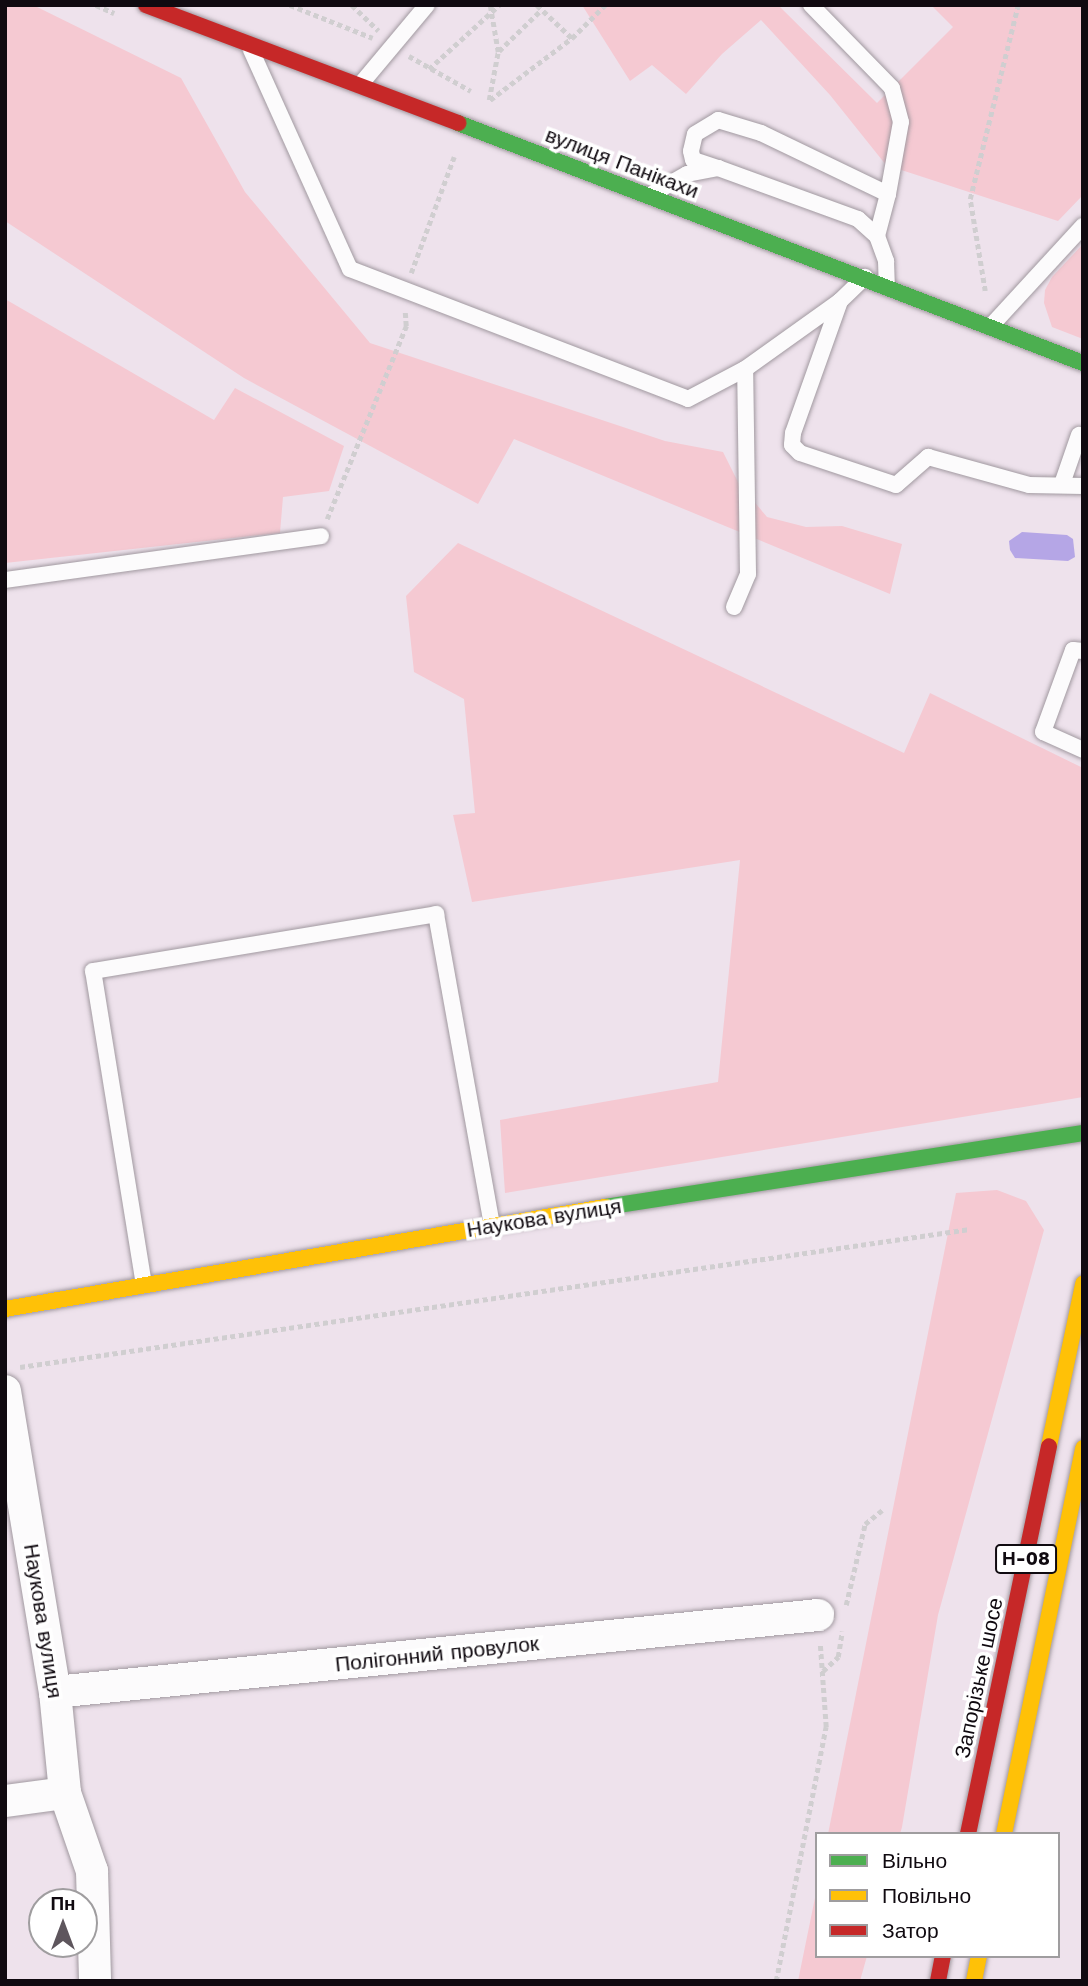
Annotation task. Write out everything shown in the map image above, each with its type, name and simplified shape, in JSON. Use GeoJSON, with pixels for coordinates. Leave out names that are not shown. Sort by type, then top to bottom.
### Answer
{"type":"FeatureCollection","features":[{"type":"Feature","properties":{"kind":"street","name":"вулиця Панікахи"},"geometry":{"type":"LineString","coordinates":[[146,5],[865,277],[1083,363]]}},
{"type":"Feature","properties":{"kind":"street","name":"Наукова вулиця"},"geometry":{"type":"LineString","coordinates":[[5,1309],[492,1225],[1083,1133]]}},
{"type":"Feature","properties":{"kind":"street","name":"Запорізьке шосе"},"geometry":{"type":"LineString","coordinates":[[968,1832],[1083,1283]]}},
{"type":"Feature","properties":{"kind":"street","name":"Наукова вулиця"},"geometry":{"type":"LineString","coordinates":[[12,1379],[55,1692],[65,1793],[92,1871],[94,1981]]}},
{"type":"Feature","properties":{"kind":"street","name":"Н-08"},"geometry":{"type":"LineString","coordinates":[[1004,1832],[1083,1448]]}},
{"type":"Feature","properties":{"kind":"street","name":"Полігонний провулок"},"geometry":{"type":"LineString","coordinates":[[55,1692],[836,1614]]}},
{"type":"Feature","properties":{"kind":"street"},"geometry":{"type":"LineString","coordinates":[[5,1801],[65,1793]]}},
{"type":"Feature","properties":{"kind":"street"},"geometry":{"type":"LineString","coordinates":[[938,1981],[943,1958]]}},
{"type":"Feature","properties":{"kind":"street"},"geometry":{"type":"LineString","coordinates":[[974,1981],[979,1958]]}},
{"type":"Feature","properties":{"kind":"lane"},"geometry":{"type":"LineString","coordinates":[[359,87],[427,5]]}},
{"type":"Feature","properties":{"kind":"lane"},"geometry":{"type":"LineString","coordinates":[[811,5],[892,89],[901,122],[888,194],[877,236]]}},
{"type":"Feature","properties":{"kind":"lane"},"geometry":{"type":"LineString","coordinates":[[248,45],[350,269],[688,399],[745,369],[840,301],[865,277]]}},
{"type":"Feature","properties":{"kind":"lane"},"geometry":{"type":"LineString","coordinates":[[888,194],[761,133],[718,120],[695,134],[691,151],[693,160],[858,219],[877,236],[886,261],[888,286]]}},
{"type":"Feature","properties":{"kind":"lane"},"geometry":{"type":"LineString","coordinates":[[649,196],[688,174],[718,168]]}},
{"type":"Feature","properties":{"kind":"lane"},"geometry":{"type":"LineString","coordinates":[[989,327],[1083,226]]}},
{"type":"Feature","properties":{"kind":"lane"},"geometry":{"type":"LineString","coordinates":[[840,301],[793,433],[792,445],[800,453],[896,485],[928,457],[1029,485],[1083,486]]}},
{"type":"Feature","properties":{"kind":"lane"},"geometry":{"type":"LineString","coordinates":[[734,607],[748,574],[745,369]]}},
{"type":"Feature","properties":{"kind":"lane"},"geometry":{"type":"LineString","coordinates":[[1062,484],[1079,435]]}},
{"type":"Feature","properties":{"kind":"lane"},"geometry":{"type":"LineString","coordinates":[[5,580],[321,536]]}},
{"type":"Feature","properties":{"kind":"lane"},"geometry":{"type":"LineString","coordinates":[[1083,651],[1073,650],[1043,732],[1083,750]]}},
{"type":"Feature","properties":{"kind":"lane"},"geometry":{"type":"LineString","coordinates":[[144,1285],[93,971],[436,914],[492,1225]]}},
{"type":"Feature","properties":{"kind":"path"},"geometry":{"type":"LineString","coordinates":[[290,5],[304,8],[392,46],[429,69],[489,101],[502,105]]}},
{"type":"Feature","properties":{"kind":"path"},"geometry":{"type":"LineString","coordinates":[[304,8],[310,5]]}},
{"type":"Feature","properties":{"kind":"path"},"geometry":{"type":"LineString","coordinates":[[352,5],[392,46]]}},
{"type":"Feature","properties":{"kind":"path"},"geometry":{"type":"LineString","coordinates":[[489,101],[498,52],[490,5]]}},
{"type":"Feature","properties":{"kind":"path"},"geometry":{"type":"LineString","coordinates":[[429,69],[499,5]]}},
{"type":"Feature","properties":{"kind":"path"},"geometry":{"type":"LineString","coordinates":[[489,101],[572,38],[605,5]]}},
{"type":"Feature","properties":{"kind":"path"},"geometry":{"type":"LineString","coordinates":[[938,307],[986,291],[970,198],[1018,5]]}},
{"type":"Feature","properties":{"kind":"path"},"geometry":{"type":"LineString","coordinates":[[498,52],[539,8],[572,38]]}},
{"type":"Feature","properties":{"kind":"path"},"geometry":{"type":"LineString","coordinates":[[321,536],[406,326],[405,291],[454,158]]}},
{"type":"Feature","properties":{"kind":"path"},"geometry":{"type":"LineString","coordinates":[[12,1379],[970,1229]]}},
{"type":"Feature","properties":{"kind":"path"},"geometry":{"type":"LineString","coordinates":[[776,1981],[826,1727],[822,1672],[836,1614],[865,1524],[883,1510]]}},
{"type":"Feature","properties":{"kind":"path"},"geometry":{"type":"LineString","coordinates":[[822,1672],[838,1657],[836,1614]]}},
{"type":"Feature","properties":{"kind":"shaded area"},"geometry":{"type":"Polygon","coordinates":[[[5,5],[33,5],[181,78],[245,192],[370,343],[665,441],[723,452],[738,482],[767,517],[806,527],[842,526],[902,544],[890,594],[514,439],[478,504],[244,378],[5,221],[5,5]]]}},
{"type":"Feature","properties":{"kind":"shaded area"},"geometry":{"type":"Polygon","coordinates":[[[582,5],[778,5],[877,103],[953,27],[931,5],[1083,5],[1083,195],[1058,221],[886,165],[830,95],[761,20],[722,54],[686,94],[652,65],[630,81],[582,5]]]}},
{"type":"Feature","properties":{"kind":"shaded area"},"geometry":{"type":"Polygon","coordinates":[[[1083,244],[1083,339],[1052,327],[1044,303],[1045,290],[1052,277],[1083,244]]]}},
{"type":"Feature","properties":{"kind":"shaded area"},"geometry":{"type":"Polygon","coordinates":[[[5,299],[214,420],[235,388],[344,446],[329,491],[283,497],[280,533],[5,563],[5,299]]]}},
{"type":"Feature","properties":{"kind":"shaded area"},"geometry":{"type":"Polygon","coordinates":[[[1022,532],[1067,535],[1073,539],[1075,557],[1068,561],[1015,558],[1009,541],[1022,532]]]}},
{"type":"Feature","properties":{"kind":"shaded area"},"geometry":{"type":"Polygon","coordinates":[[[458,543],[904,753],[930,693],[1083,768],[1083,1097],[505,1193],[500,1120],[718,1082],[740,860],[472,902],[453,815],[475,813],[464,699],[414,672],[406,596],[458,543]]]}},
{"type":"Feature","properties":{"kind":"shaded area"},"geometry":{"type":"Polygon","coordinates":[[[997,1190],[1026,1201],[1044,1230],[938,1615],[901,1832],[828,1832],[956,1193],[997,1190]]]}},
{"type":"Feature","properties":{"kind":"shaded area"},"geometry":{"type":"Polygon","coordinates":[[[815,1898],[815,1958],[866,1958],[860,1981],[798,1981],[815,1898]]]}},
{"type":"Feature","properties":{"kind":"traffic: fast"},"geometry":{"type":"LineString","coordinates":[[458,123],[1083,363]]}},
{"type":"Feature","properties":{"kind":"traffic: fast"},"geometry":{"type":"LineString","coordinates":[[605,1207],[1083,1133]]}},
{"type":"Feature","properties":{"kind":"traffic: slow"},"geometry":{"type":"LineString","coordinates":[[5,1309],[605,1207]]}},
{"type":"Feature","properties":{"kind":"traffic: slow"},"geometry":{"type":"LineString","coordinates":[[1049,1446],[1083,1284]]}},
{"type":"Feature","properties":{"kind":"traffic: slow"},"geometry":{"type":"LineString","coordinates":[[1004,1832],[1083,1448]]}},
{"type":"Feature","properties":{"kind":"traffic: slow"},"geometry":{"type":"LineString","coordinates":[[974,1981],[979,1958]]}},
{"type":"Feature","properties":{"kind":"traffic: jam"},"geometry":{"type":"LineString","coordinates":[[146,5],[458,123]]}},
{"type":"Feature","properties":{"kind":"traffic: jam"},"geometry":{"type":"LineString","coordinates":[[968,1832],[1049,1446]]}},
{"type":"Feature","properties":{"kind":"traffic: jam"},"geometry":{"type":"LineString","coordinates":[[938,1981],[943,1958]]}}]}
